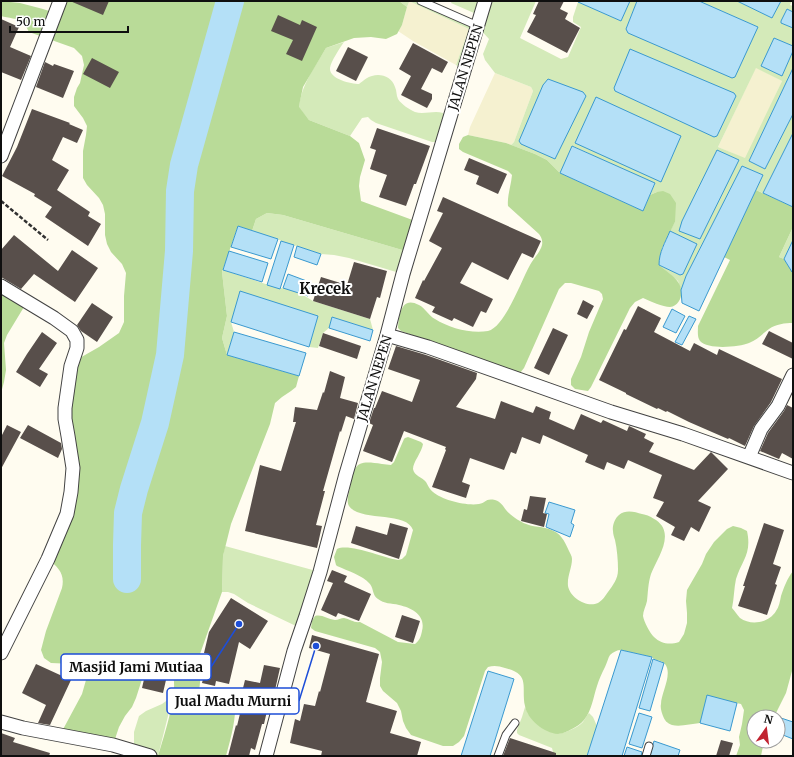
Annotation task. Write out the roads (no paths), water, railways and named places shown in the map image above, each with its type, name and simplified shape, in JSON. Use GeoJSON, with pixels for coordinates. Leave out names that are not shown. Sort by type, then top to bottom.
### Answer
{"type":"FeatureCollection","features":[{"type":"Feature","properties":{"kind":"street"},"geometry":{"type":"LineString","coordinates":[[1,156],[60,1]]}},
{"type":"Feature","properties":{"kind":"street","name":"JALAN NEPEN"},"geometry":{"type":"LineString","coordinates":[[266,756],[294,652],[320,572],[346,474],[387,335],[403,274],[485,1]]}},
{"type":"Feature","properties":{"kind":"street"},"geometry":{"type":"LineString","coordinates":[[1,286],[54,318],[72,331],[77,340],[77,348],[71,366],[65,408],[65,418],[73,468],[72,492],[68,514],[48,559],[1,654]]}},
{"type":"Feature","properties":{"kind":"street"},"geometry":{"type":"LineString","coordinates":[[387,335],[428,347],[611,412],[683,434],[793,473]]}},
{"type":"Feature","properties":{"kind":"street"},"geometry":{"type":"LineString","coordinates":[[748,457],[761,429],[778,406],[793,375]]}},
{"type":"Feature","properties":{"kind":"street"},"geometry":{"type":"LineString","coordinates":[[1,722],[23,728],[113,745],[150,756]]}},
{"type":"Feature","properties":{"kind":"lane"},"geometry":{"type":"LineString","coordinates":[[421,1],[478,26]]}},
{"type":"Feature","properties":{"kind":"lane"},"geometry":{"type":"LineString","coordinates":[[498,756],[506,735],[515,723]]}},
{"type":"Feature","properties":{"kind":"lane"},"geometry":{"type":"LineString","coordinates":[[646,756],[649,746]]}},
{"type":"Feature","properties":{"kind":"water"},"geometry":{"type":"Polygon","coordinates":[[[578,1],[630,1],[621,21],[578,1]]]}},
{"type":"Feature","properties":{"kind":"water"},"geometry":{"type":"Polygon","coordinates":[[[637,1],[699,1],[758,27],[735,77],[732,78],[628,33],[626,29],[637,1]]]}},
{"type":"Feature","properties":{"kind":"water"},"geometry":{"type":"Polygon","coordinates":[[[737,1],[781,1],[772,18],[737,1]]]}},
{"type":"Feature","properties":{"kind":"water"},"geometry":{"type":"Polygon","coordinates":[[[787,9],[793,12],[793,28],[781,23],[787,9]]]}},
{"type":"Feature","properties":{"kind":"water"},"geometry":{"type":"Polygon","coordinates":[[[774,38],[793,46],[793,51],[782,76],[761,66],[774,38]]]}},
{"type":"Feature","properties":{"kind":"water"},"geometry":{"type":"Polygon","coordinates":[[[630,49],[734,93],[736,96],[717,136],[714,137],[615,91],[614,88],[630,49]]]}},
{"type":"Feature","properties":{"kind":"water"},"geometry":{"type":"Polygon","coordinates":[[[793,68],[793,114],[765,169],[749,161],[793,68]]]}},
{"type":"Feature","properties":{"kind":"water"},"geometry":{"type":"Polygon","coordinates":[[[548,79],[583,92],[586,96],[555,159],[521,144],[519,141],[543,85],[548,79]]]}},
{"type":"Feature","properties":{"kind":"water"},"geometry":{"type":"Polygon","coordinates":[[[596,97],[681,136],[661,182],[575,143],[596,97]]]}},
{"type":"Feature","properties":{"kind":"water"},"geometry":{"type":"Polygon","coordinates":[[[793,133],[793,207],[763,193],[793,133]]]}},
{"type":"Feature","properties":{"kind":"water"},"geometry":{"type":"Polygon","coordinates":[[[572,146],[655,183],[643,211],[560,173],[572,146]]]}},
{"type":"Feature","properties":{"kind":"water"},"geometry":{"type":"Polygon","coordinates":[[[717,150],[739,160],[700,239],[679,231],[682,221],[717,150]]]}},
{"type":"Feature","properties":{"kind":"water"},"geometry":{"type":"Polygon","coordinates":[[[742,166],[763,175],[699,311],[682,303],[681,290],[686,276],[742,166]]]}},
{"type":"Feature","properties":{"kind":"water"},"geometry":{"type":"Polygon","coordinates":[[[238,226],[278,239],[271,259],[231,247],[238,226]]]}},
{"type":"Feature","properties":{"kind":"water"},"geometry":{"type":"Polygon","coordinates":[[[670,231],[697,244],[683,274],[680,275],[659,265],[661,252],[670,231]]]}},
{"type":"Feature","properties":{"kind":"water"},"geometry":{"type":"Polygon","coordinates":[[[793,240],[793,269],[792,272],[784,259],[793,240]]]}},
{"type":"Feature","properties":{"kind":"water"},"geometry":{"type":"Polygon","coordinates":[[[281,241],[294,245],[280,289],[267,285],[281,241]]]}},
{"type":"Feature","properties":{"kind":"water"},"geometry":{"type":"Polygon","coordinates":[[[297,246],[321,254],[317,265],[294,257],[297,246]]]}},
{"type":"Feature","properties":{"kind":"water"},"geometry":{"type":"Polygon","coordinates":[[[229,251],[268,263],[262,282],[223,270],[229,251]]]}},
{"type":"Feature","properties":{"kind":"water"},"geometry":{"type":"Polygon","coordinates":[[[288,274],[312,283],[308,296],[283,288],[288,274]]]}},
{"type":"Feature","properties":{"kind":"water"},"geometry":{"type":"Polygon","coordinates":[[[240,291],[318,316],[309,347],[231,322],[240,291]]]}},
{"type":"Feature","properties":{"kind":"water"},"geometry":{"type":"Polygon","coordinates":[[[672,309],[685,316],[676,333],[663,327],[672,309]]]}},
{"type":"Feature","properties":{"kind":"water"},"geometry":{"type":"Polygon","coordinates":[[[689,316],[696,319],[682,345],[675,342],[689,316]]]}},
{"type":"Feature","properties":{"kind":"water"},"geometry":{"type":"Polygon","coordinates":[[[332,317],[373,330],[370,341],[329,328],[332,317]]]}},
{"type":"Feature","properties":{"kind":"water"},"geometry":{"type":"Polygon","coordinates":[[[234,332],[306,353],[299,376],[227,355],[234,332]]]}},
{"type":"Feature","properties":{"kind":"water"},"geometry":{"type":"Polygon","coordinates":[[[549,502],[575,510],[571,523],[574,525],[570,537],[546,527],[549,514],[545,513],[549,502]]]}},
{"type":"Feature","properties":{"kind":"water"},"geometry":{"type":"Polygon","coordinates":[[[621,650],[652,657],[622,756],[587,756],[621,650]]]}},
{"type":"Feature","properties":{"kind":"water"},"geometry":{"type":"Polygon","coordinates":[[[653,659],[664,663],[650,711],[639,708],[653,659]]]}},
{"type":"Feature","properties":{"kind":"water"},"geometry":{"type":"Polygon","coordinates":[[[488,671],[514,679],[490,756],[461,756],[488,671]]]}},
{"type":"Feature","properties":{"kind":"water"},"geometry":{"type":"Polygon","coordinates":[[[707,695],[737,703],[730,731],[700,723],[707,695]]]}},
{"type":"Feature","properties":{"kind":"water"},"geometry":{"type":"Polygon","coordinates":[[[639,713],[652,717],[642,748],[629,744],[639,713]]]}},
{"type":"Feature","properties":{"kind":"water"},"geometry":{"type":"Polygon","coordinates":[[[786,720],[793,722],[793,739],[786,736],[786,720]]]}},
{"type":"Feature","properties":{"kind":"water"},"geometry":{"type":"Polygon","coordinates":[[[654,741],[680,750],[678,756],[650,756],[654,741]]]}},
{"type":"Feature","properties":{"kind":"water"},"geometry":{"type":"Polygon","coordinates":[[[627,747],[642,752],[641,756],[624,756],[627,747]]]}},
{"type":"Feature","properties":{"kind":"waterway"},"geometry":{"type":"LineString","coordinates":[[127,579],[128,513],[155,423],[170,355],[179,251],[180,191],[184,165],[230,1]]}},
{"type":"Feature","properties":{"kind":"place","name":"Masjid Jami Mutiaa"},"geometry":{"type":"Point","coordinates":[239,624]}},
{"type":"Feature","properties":{"kind":"place","name":"Jual Madu Murni"},"geometry":{"type":"Point","coordinates":[316,646]}},
{"type":"Feature","properties":{"kind":"district","name":"Krecek"},"geometry":{"type":"Point","coordinates":[325,289]}}]}
